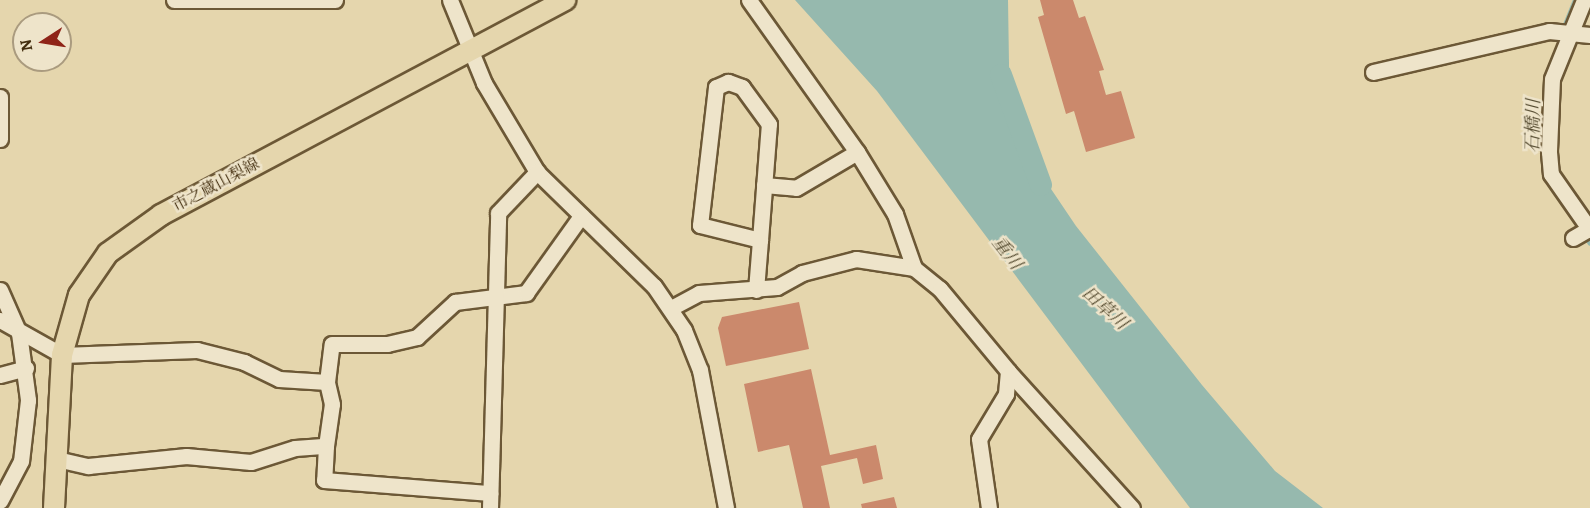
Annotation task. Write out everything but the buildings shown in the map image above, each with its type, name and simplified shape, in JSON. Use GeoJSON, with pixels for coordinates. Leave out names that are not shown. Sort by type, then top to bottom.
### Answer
{"type":"FeatureCollection","features":[{"type":"Feature","properties":{"kind":"main road","name":"市之蔵山梨線"},"geometry":{"type":"LineString","coordinates":[[54,508],[61,460],[62,356],[79,295],[127,236],[565,0]]}},
{"type":"Feature","properties":{"kind":"street"},"geometry":{"type":"LineString","coordinates":[[174,0],[335,0]]}},
{"type":"Feature","properties":{"kind":"street"},"geometry":{"type":"LineString","coordinates":[[450,0],[470,51],[537,172],[671,308],[700,370],[726,508]]}},
{"type":"Feature","properties":{"kind":"street"},"geometry":{"type":"LineString","coordinates":[[749,0],[857,152],[903,231],[914,268]]}},
{"type":"Feature","properties":{"kind":"street"},"geometry":{"type":"LineString","coordinates":[[1584,0],[1552,79],[1549,152],[1551,174],[1584,232]]}},
{"type":"Feature","properties":{"kind":"street"},"geometry":{"type":"LineString","coordinates":[[1373,72],[1551,31],[1590,35]]}},
{"type":"Feature","properties":{"kind":"street"},"geometry":{"type":"LineString","coordinates":[[756,290],[760,240],[764,185],[769,124],[742,87],[728,82],[716,87],[700,225],[760,240]]}},
{"type":"Feature","properties":{"kind":"street"},"geometry":{"type":"LineString","coordinates":[[0,97],[0,139]]}},
{"type":"Feature","properties":{"kind":"street"},"geometry":{"type":"LineString","coordinates":[[764,185],[796,188],[857,152]]}},
{"type":"Feature","properties":{"kind":"street"},"geometry":{"type":"LineString","coordinates":[[537,172],[498,213],[497,297],[490,501],[324,480],[332,404],[327,382],[332,344],[387,344],[417,337],[455,302],[497,297],[526,293],[552,249],[581,216]]}},
{"type":"Feature","properties":{"kind":"street"},"geometry":{"type":"LineString","coordinates":[[671,308],[699,293],[756,290],[856,259],[914,268],[940,290],[1008,371],[1132,508]]}},
{"type":"Feature","properties":{"kind":"street"},"geometry":{"type":"LineString","coordinates":[[0,290],[19,333],[26,369],[25,442],[0,501]]}},
{"type":"Feature","properties":{"kind":"street"},"geometry":{"type":"LineString","coordinates":[[0,320],[62,356],[197,350],[279,379],[327,382]]}},
{"type":"Feature","properties":{"kind":"street"},"geometry":{"type":"LineString","coordinates":[[0,375],[26,369]]}},
{"type":"Feature","properties":{"kind":"street"},"geometry":{"type":"LineString","coordinates":[[989,508],[979,439],[1006,394],[1008,371]]}},
{"type":"Feature","properties":{"kind":"street"},"geometry":{"type":"LineString","coordinates":[[61,460],[88,466],[186,456],[251,462],[295,448],[326,446]]}},
{"type":"Feature","properties":{"kind":"water","name":"重川"},"geometry":{"type":"Polygon","coordinates":[[[795,0],[1008,0],[1010,128],[1076,226],[1202,385],[1275,471],[1323,508],[1190,508],[877,91],[795,0]]]}},
{"type":"Feature","properties":{"kind":"waterway","name":"石橋川"},"geometry":{"type":"LineString","coordinates":[[1564,27],[1575,0]]}},
{"type":"Feature","properties":{"kind":"waterway","name":"田草川"},"geometry":{"type":"LineString","coordinates":[[1001,75],[1041,185]]}},
{"type":"Feature","properties":{"kind":"waterway","name":"石橋川"},"geometry":{"type":"LineString","coordinates":[[1585,236],[1590,244]]}}]}
